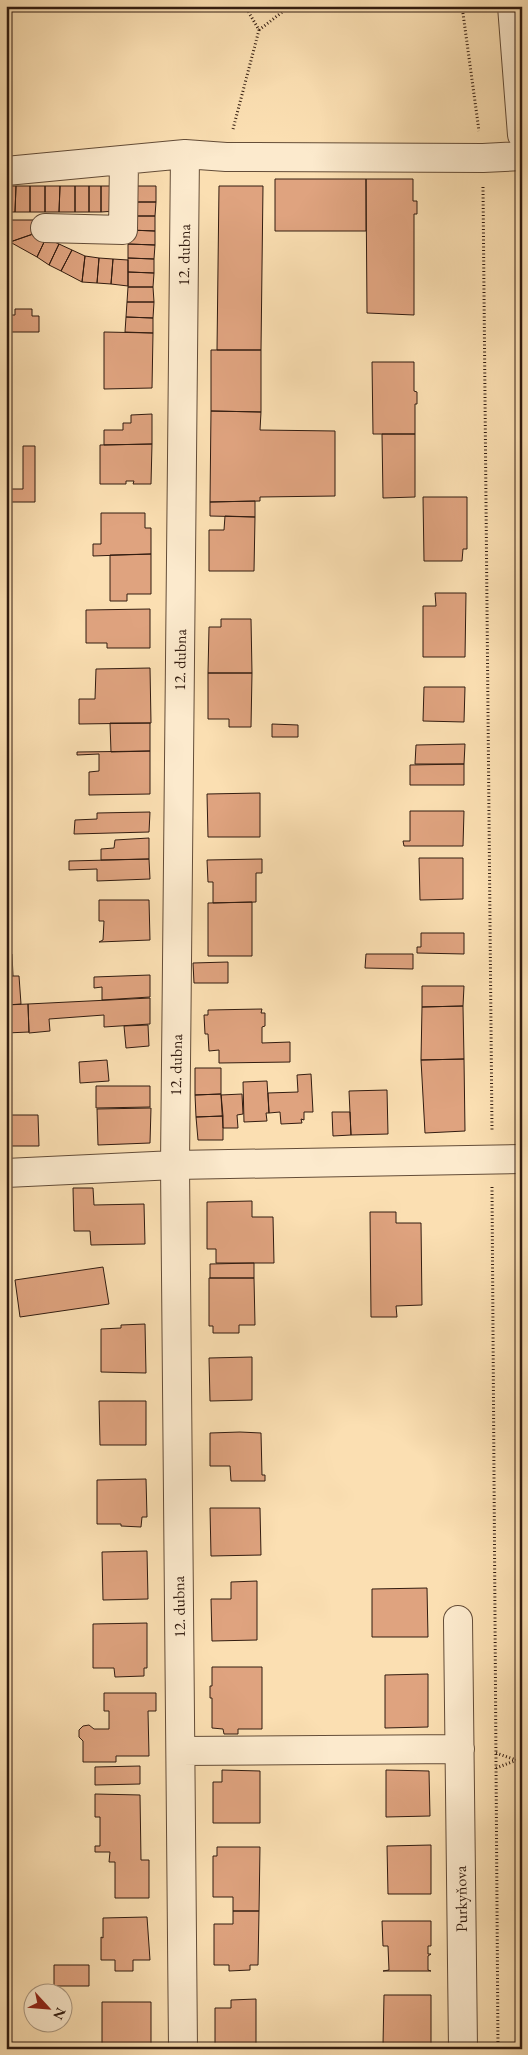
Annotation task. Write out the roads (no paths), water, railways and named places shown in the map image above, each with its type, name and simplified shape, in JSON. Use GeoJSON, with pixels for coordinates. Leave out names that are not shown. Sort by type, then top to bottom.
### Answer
{"type":"FeatureCollection","features":[{"type":"Feature","properties":{"kind":"street"},"geometry":{"type":"LineString","coordinates":[[512,6],[522,135]]}},
{"type":"Feature","properties":{"kind":"street"},"geometry":{"type":"LineString","coordinates":[[6,171],[185,154],[483,158],[522,156]]}},
{"type":"Feature","properties":{"kind":"street","name":"12. dubna"},"geometry":{"type":"LineString","coordinates":[[183,2049],[174,1165],[185,154]]}},
{"type":"Feature","properties":{"kind":"street"},"geometry":{"type":"LineString","coordinates":[[45,228],[123,230],[124,161]]}},
{"type":"Feature","properties":{"kind":"street"},"geometry":{"type":"LineString","coordinates":[[6,1173],[174,1165],[522,1159]]}},
{"type":"Feature","properties":{"kind":"street","name":"Purkyňova"},"geometry":{"type":"LineString","coordinates":[[458,1620],[463,2049]]}},
{"type":"Feature","properties":{"kind":"street"},"geometry":{"type":"LineString","coordinates":[[181,1751],[460,1749]]}}]}
